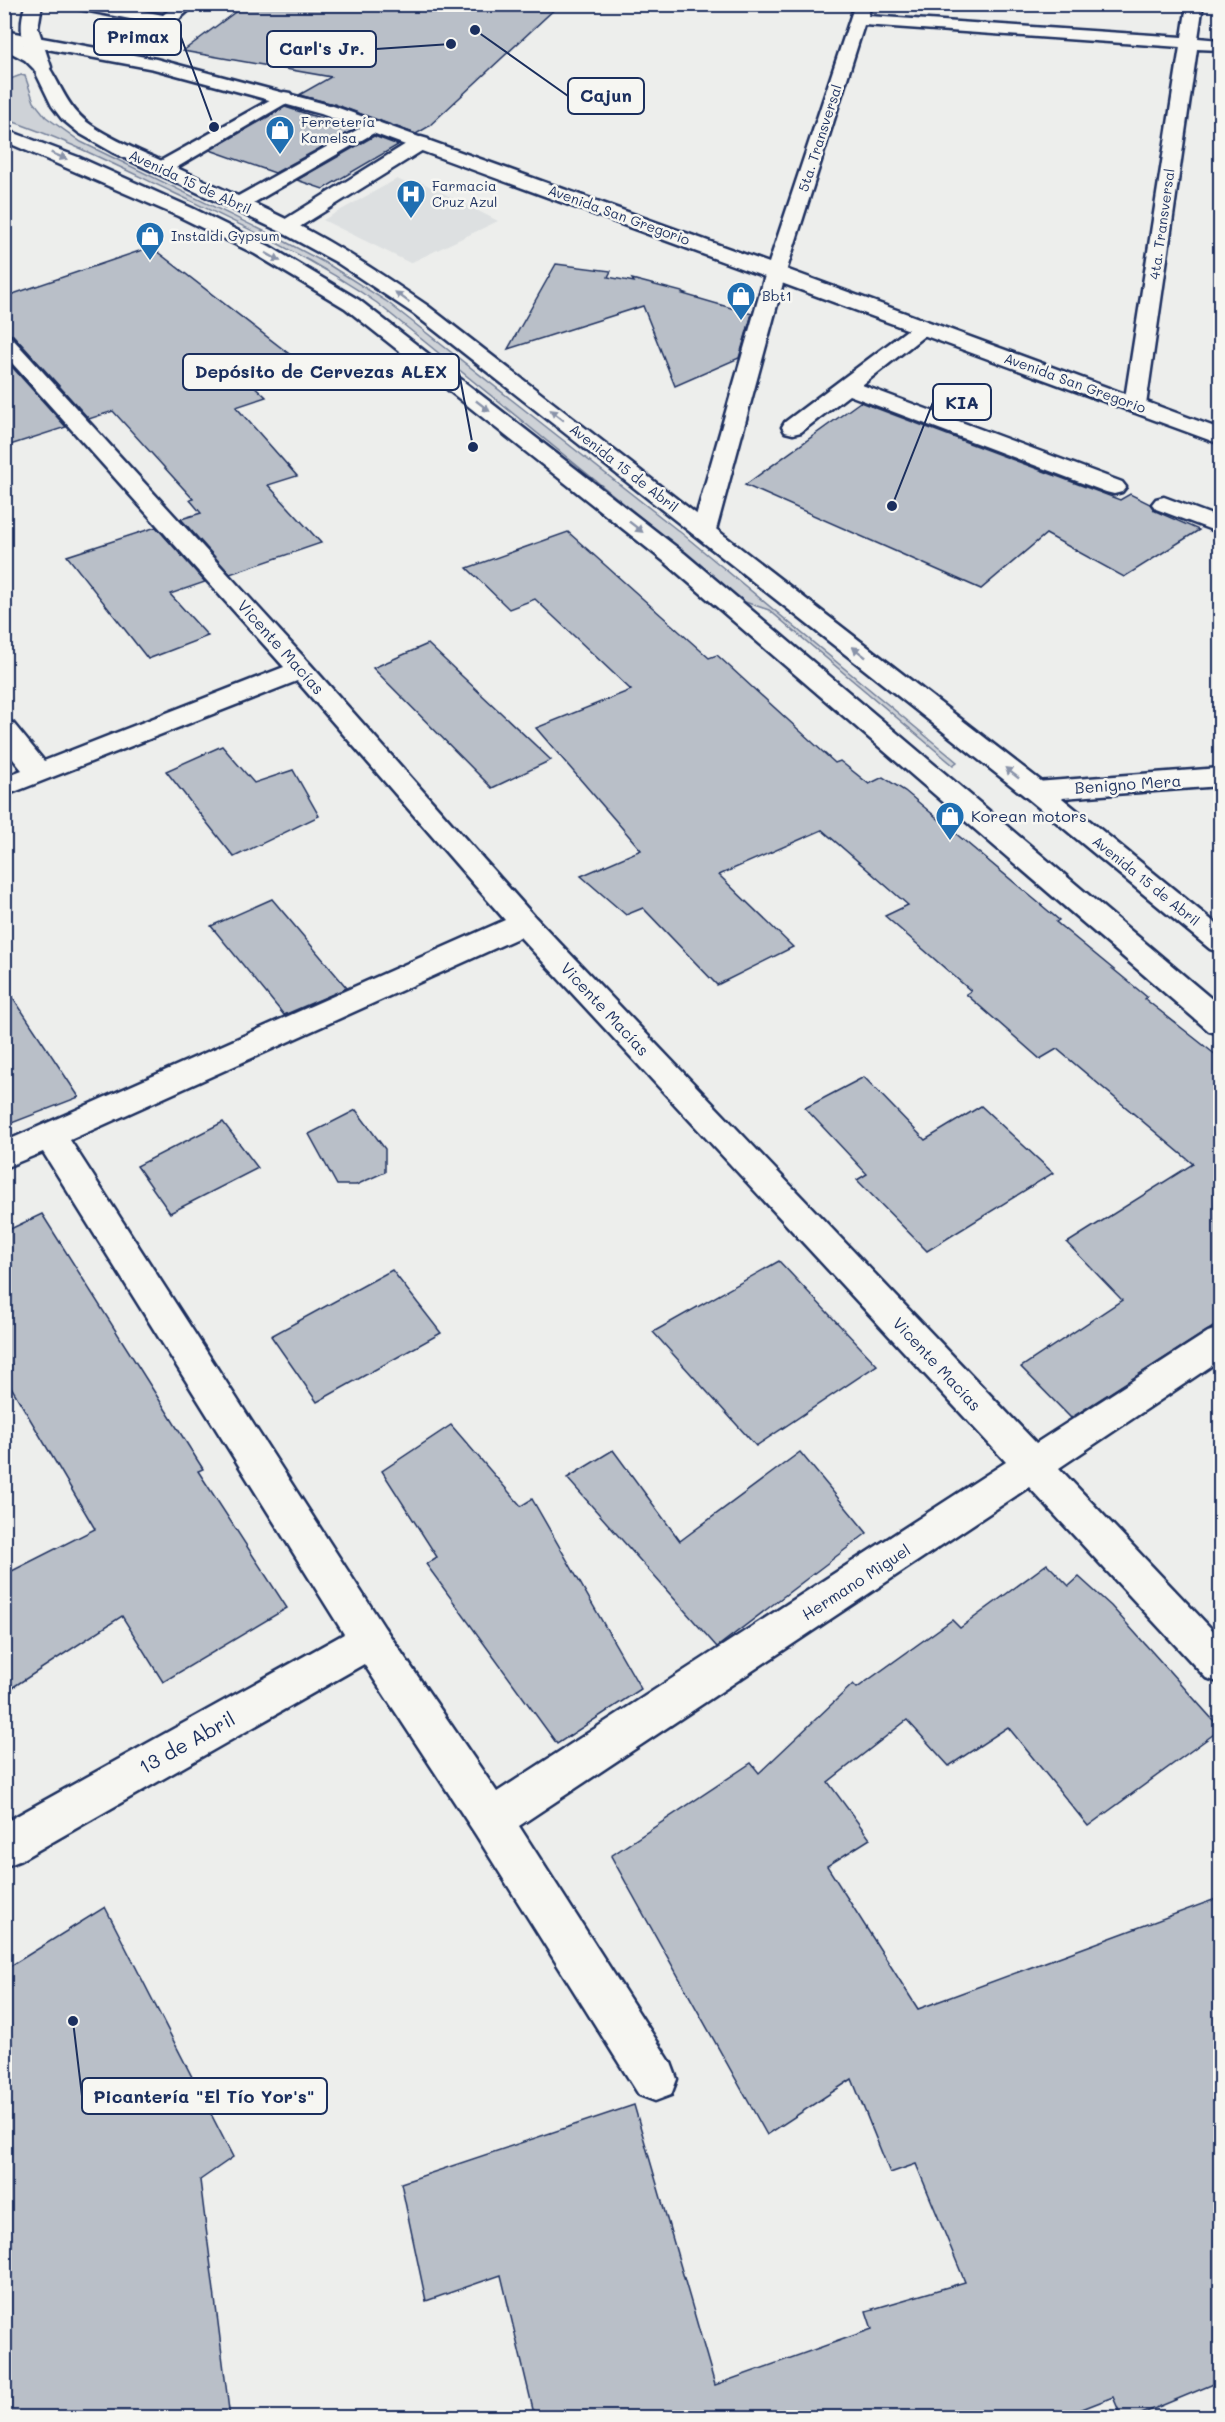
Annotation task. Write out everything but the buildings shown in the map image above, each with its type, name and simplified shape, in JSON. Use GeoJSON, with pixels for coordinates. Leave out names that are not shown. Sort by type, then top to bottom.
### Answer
{"type":"FeatureCollection","features":[{"type":"Feature","properties":{"kind":"main road"},"geometry":{"type":"LineString","coordinates":[[34,4],[28,14],[31,40],[42,67]]}},
{"type":"Feature","properties":{"kind":"main road"},"geometry":{"type":"LineString","coordinates":[[79,4],[166,21],[188,4]]}},
{"type":"Feature","properties":{"kind":"main road","name":"4ta. Transversal"},"geometry":{"type":"LineString","coordinates":[[1136,405],[1195,4]]}},
{"type":"Feature","properties":{"kind":"main road"},"geometry":{"type":"LineString","coordinates":[[860,12],[1221,45]]}},
{"type":"Feature","properties":{"kind":"main road","name":"5ta. Transversal"},"geometry":{"type":"LineString","coordinates":[[704,530],[776,272],[860,12]]}},
{"type":"Feature","properties":{"kind":"main road","name":"Avenida San Gregorio"},"geometry":{"type":"LineString","coordinates":[[4,36],[156,63],[284,97],[373,126],[1221,437]]}},
{"type":"Feature","properties":{"kind":"main road","name":"Avenida 15 de Abril"},"geometry":{"type":"LineString","coordinates":[[4,42],[31,56],[42,67],[51,90],[68,115],[85,129],[286,227],[386,285],[704,530],[1036,791],[1221,942]]}},
{"type":"Feature","properties":{"kind":"main road"},"geometry":{"type":"LineString","coordinates":[[162,168],[284,97]]}},
{"type":"Feature","properties":{"kind":"main road"},"geometry":{"type":"LineString","coordinates":[[238,204],[373,126]]}},
{"type":"Feature","properties":{"kind":"main road","name":"Avenida 15 de Abril"},"geometry":{"type":"LineString","coordinates":[[4,135],[71,161],[185,212],[271,255],[352,304],[675,558],[1221,1023]]}},
{"type":"Feature","properties":{"kind":"main road"},"geometry":{"type":"LineString","coordinates":[[286,227],[421,143]]}},
{"type":"Feature","properties":{"kind":"main road"},"geometry":{"type":"LineString","coordinates":[[793,427],[922,328]]}},
{"type":"Feature","properties":{"kind":"main road","name":"Vicente Macías"},"geometry":{"type":"LineString","coordinates":[[4,341],[301,669],[524,922],[1221,1665]]}},
{"type":"Feature","properties":{"kind":"main road"},"geometry":{"type":"LineString","coordinates":[[846,386],[1114,488]]}},
{"type":"Feature","properties":{"kind":"main road"},"geometry":{"type":"LineString","coordinates":[[1164,504],[1221,526]]}},
{"type":"Feature","properties":{"kind":"main road"},"geometry":{"type":"LineString","coordinates":[[4,787],[301,669]]}},
{"type":"Feature","properties":{"kind":"main road"},"geometry":{"type":"LineString","coordinates":[[4,729],[39,773]]}},
{"type":"Feature","properties":{"kind":"main road","name":"Benigno Mera"},"geometry":{"type":"LineString","coordinates":[[1036,791],[1221,777]]}},
{"type":"Feature","properties":{"kind":"main road"},"geometry":{"type":"LineString","coordinates":[[4,1156],[524,922]]}},
{"type":"Feature","properties":{"kind":"main road"},"geometry":{"type":"LineString","coordinates":[[50,1136],[370,1640],[491,1820],[656,2079]]}},
{"type":"Feature","properties":{"kind":"main road","name":"Hermano Miguel"},"geometry":{"type":"LineString","coordinates":[[491,1820],[1221,1342]]}},
{"type":"Feature","properties":{"kind":"main road","name":"13 de Abril"},"geometry":{"type":"LineString","coordinates":[[4,1846],[370,1640]]}},
{"type":"Feature","properties":{"kind":"shaded area"},"geometry":{"type":"Polygon","coordinates":[[[21,75],[25,76],[34,102],[46,117],[81,142],[280,239],[329,265],[386,301],[685,536],[957,762],[953,765],[769,610],[745,602],[377,303],[328,271],[251,230],[90,153],[5,119],[5,81],[21,75]]]}},
{"type":"Feature","properties":{"kind":"shaded area","name":"Farmacia Cruz Azul"},"geometry":{"type":"Polygon","coordinates":[[[397,179],[410,185],[419,181],[498,221],[410,263],[323,220],[397,179]]]}},
{"type":"Feature","properties":{"kind":"place","name":"Cajun"},"geometry":{"type":"Point","coordinates":[475,30]}},
{"type":"Feature","properties":{"kind":"place","name":"Carl's Jr."},"geometry":{"type":"Point","coordinates":[451,44]}},
{"type":"Feature","properties":{"kind":"place","name":"Primax"},"geometry":{"type":"Point","coordinates":[214,127]}},
{"type":"Feature","properties":{"kind":"place","name":"Ferretería Kamelsa"},"geometry":{"type":"Point","coordinates":[280,156]}},
{"type":"Feature","properties":{"kind":"place","name":"Farmacia Cruz Azul"},"geometry":{"type":"Point","coordinates":[411,220]}},
{"type":"Feature","properties":{"kind":"place","name":"Instaldi Gypsum"},"geometry":{"type":"Point","coordinates":[150,262]}},
{"type":"Feature","properties":{"kind":"place","name":"Bbt1"},"geometry":{"type":"Point","coordinates":[741,322]}},
{"type":"Feature","properties":{"kind":"place","name":"Depósito de Cervezas ALEX"},"geometry":{"type":"Point","coordinates":[473,447]}},
{"type":"Feature","properties":{"kind":"place","name":"KIA"},"geometry":{"type":"Point","coordinates":[892,506]}},
{"type":"Feature","properties":{"kind":"place","name":"Korean motors"},"geometry":{"type":"Point","coordinates":[950,842]}},
{"type":"Feature","properties":{"kind":"place","name":"Picantería \"El Tío Yor's\""},"geometry":{"type":"Point","coordinates":[73,2021]}}]}
